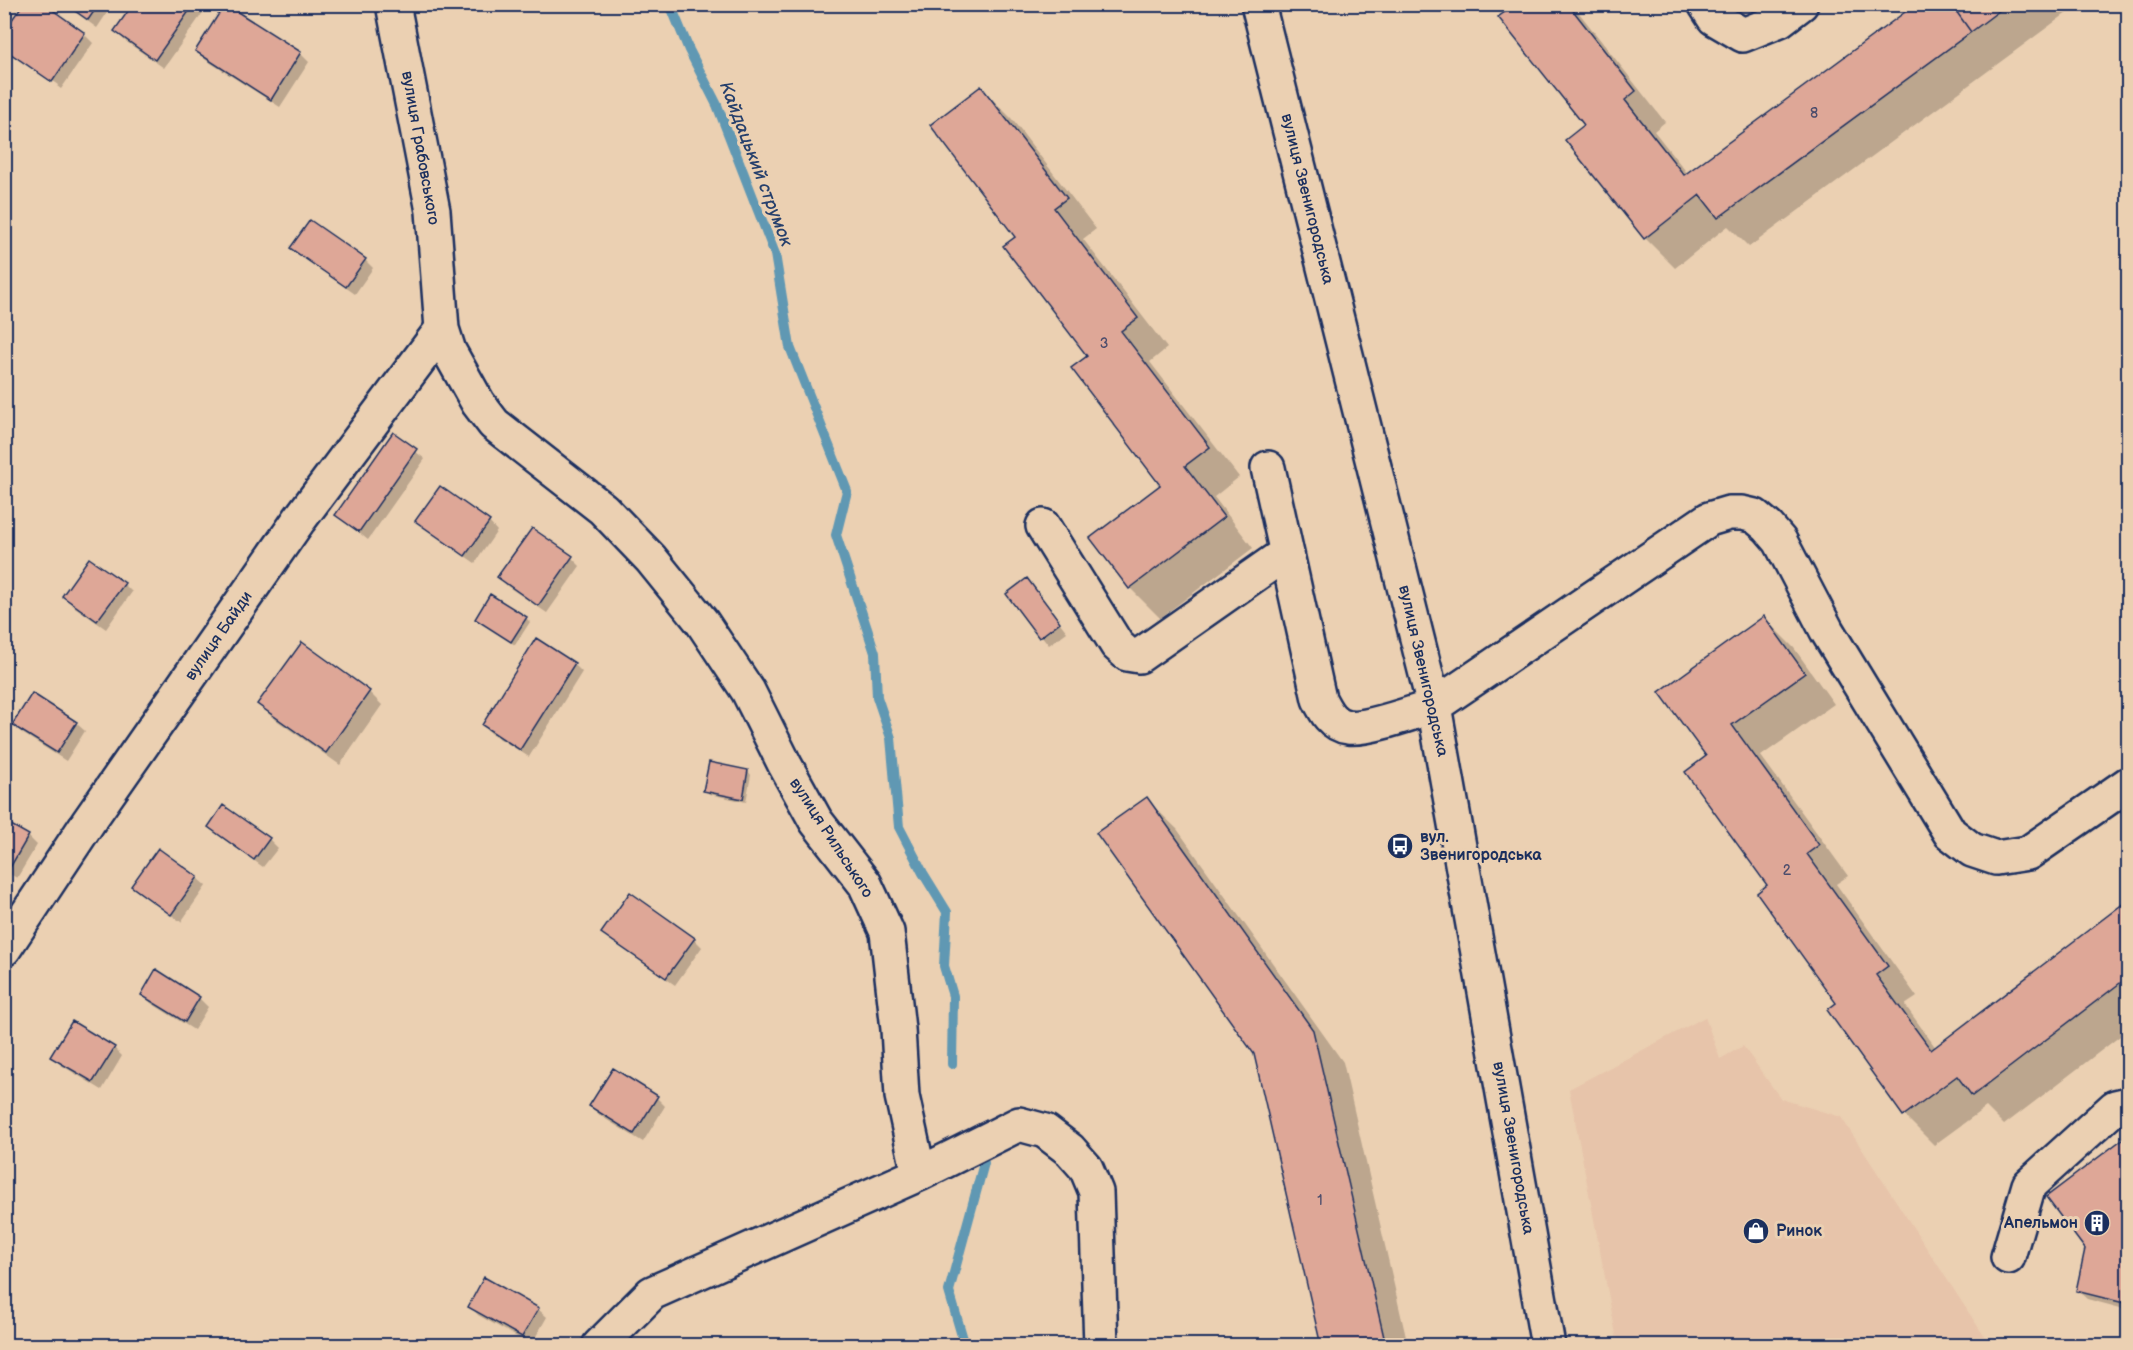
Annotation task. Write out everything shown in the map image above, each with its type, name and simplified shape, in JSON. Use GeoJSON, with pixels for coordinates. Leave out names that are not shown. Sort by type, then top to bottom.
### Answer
{"type":"FeatureCollection","features":[{"type":"Feature","properties":{"kind":"street","name":"вулиця Грабовського"},"geometry":{"type":"LineString","coordinates":[[393,4],[433,211],[442,329]]}},
{"type":"Feature","properties":{"kind":"street","name":"вулиця Звенигородська"},"geometry":{"type":"LineString","coordinates":[[1258,4],[1434,706],[1548,1346]]}},
{"type":"Feature","properties":{"kind":"street"},"geometry":{"type":"LineString","coordinates":[[1705,4],[1714,18],[1743,35],[1780,20],[1801,4]]}},
{"type":"Feature","properties":{"kind":"street","name":"вулиця Байди"},"geometry":{"type":"LineString","coordinates":[[4,949],[89,821],[299,520],[442,329]]}},
{"type":"Feature","properties":{"kind":"street","name":"вулиця Рильського"},"geometry":{"type":"LineString","coordinates":[[442,329],[457,367],[478,403],[494,424],[603,509],[651,559],[702,622],[748,691],[816,821],[865,884],[887,932],[898,1029],[902,1096],[919,1174]]}},
{"type":"Feature","properties":{"kind":"street"},"geometry":{"type":"LineString","coordinates":[[1268,468],[1314,680],[1326,714],[1336,722],[1348,727],[1388,721],[1434,706],[1709,519],[1729,513],[1742,513],[1755,516],[1780,541],[1827,631],[1950,833],[1972,850],[1996,858],[2028,853],[2128,784]]}},
{"type":"Feature","properties":{"kind":"street"},"geometry":{"type":"LineString","coordinates":[[1043,526],[1117,645],[1127,654],[1139,656],[1286,553]]}},
{"type":"Feature","properties":{"kind":"street"},"geometry":{"type":"LineString","coordinates":[[2008,1257],[2029,1185],[2115,1107],[2128,1104]]}},
{"type":"Feature","properties":{"kind":"street"},"geometry":{"type":"LineString","coordinates":[[599,1346],[652,1293],[919,1174],[1019,1124],[1045,1131],[1070,1150],[1086,1168],[1096,1191],[1101,1346]]}},
{"type":"Feature","properties":{"kind":"shaded area","name":"Ринок"},"geometry":{"type":"Polygon","coordinates":[[[1705,1017],[1720,1059],[1743,1046],[1781,1099],[1841,1117],[1990,1345],[1618,1345],[1569,1089],[1705,1017]]]}},
{"type":"Feature","properties":{"kind":"building"},"geometry":{"type":"Polygon","coordinates":[[[23,4],[44,4],[85,33],[52,82],[4,49],[4,31],[23,4]]]}},
{"type":"Feature","properties":{"kind":"building"},"geometry":{"type":"Polygon","coordinates":[[[65,4],[99,4],[88,20],[65,4]]]}},
{"type":"Feature","properties":{"kind":"building"},"geometry":{"type":"Polygon","coordinates":[[[133,4],[194,4],[155,60],[114,31],[133,4]]]}},
{"type":"Feature","properties":{"kind":"building"},"geometry":{"type":"Polygon","coordinates":[[[225,4],[301,52],[271,100],[195,51],[225,4]]]}},
{"type":"Feature","properties":{"kind":"building"},"geometry":{"type":"Polygon","coordinates":[[[1506,4],[1568,4],[1636,91],[1625,100],[1684,175],[1916,4],[1951,4],[1971,32],[1718,218],[1700,195],[1644,239],[1565,140],[1584,125],[1498,17],[1509,9],[1506,4]]]}},
{"type":"Feature","properties":{"kind":"building"},"geometry":{"type":"Polygon","coordinates":[[[1951,4],[2008,4],[1971,32],[1951,4]]]}},
{"type":"Feature","properties":{"kind":"building"},"geometry":{"type":"Polygon","coordinates":[[[981,86],[1067,198],[1054,208],[1138,318],[1121,331],[1210,447],[1185,466],[1224,517],[1129,589],[1090,538],[1160,485],[1071,368],[1087,356],[1003,246],[1015,237],[930,125],[981,86]]]}},
{"type":"Feature","properties":{"kind":"building"},"geometry":{"type":"Polygon","coordinates":[[[310,220],[366,259],[346,287],[290,248],[310,220]]]}},
{"type":"Feature","properties":{"kind":"building"},"geometry":{"type":"Polygon","coordinates":[[[393,432],[417,449],[359,532],[335,515],[393,432]]]}},
{"type":"Feature","properties":{"kind":"building"},"geometry":{"type":"Polygon","coordinates":[[[440,486],[490,521],[465,556],[415,521],[440,486]]]}},
{"type":"Feature","properties":{"kind":"building"},"geometry":{"type":"Polygon","coordinates":[[[532,528],[573,556],[538,606],[497,577],[532,528]]]}},
{"type":"Feature","properties":{"kind":"building"},"geometry":{"type":"Polygon","coordinates":[[[89,558],[125,583],[97,621],[62,596],[89,558]]]}},
{"type":"Feature","properties":{"kind":"building"},"geometry":{"type":"Polygon","coordinates":[[[1027,578],[1060,622],[1039,638],[1006,594],[1027,578]]]}},
{"type":"Feature","properties":{"kind":"building"},"geometry":{"type":"Polygon","coordinates":[[[490,594],[527,617],[511,642],[475,619],[490,594]]]}},
{"type":"Feature","properties":{"kind":"building"},"geometry":{"type":"Polygon","coordinates":[[[1764,616],[1805,673],[1732,725],[1819,845],[1807,854],[1888,966],[1876,975],[1931,1050],[2128,900],[2128,977],[1972,1096],[1957,1076],[1903,1116],[1827,1010],[1836,1003],[1757,893],[1767,885],[1685,772],[1706,756],[1659,692],[1764,616]]]}},
{"type":"Feature","properties":{"kind":"building"},"geometry":{"type":"Polygon","coordinates":[[[536,638],[575,663],[520,750],[482,725],[536,638]]]}},
{"type":"Feature","properties":{"kind":"building"},"geometry":{"type":"Polygon","coordinates":[[[302,642],[370,691],[326,753],[257,704],[302,642]]]}},
{"type":"Feature","properties":{"kind":"building"},"geometry":{"type":"Polygon","coordinates":[[[32,693],[77,722],[57,753],[12,725],[32,693]]]}},
{"type":"Feature","properties":{"kind":"building"},"geometry":{"type":"Polygon","coordinates":[[[709,762],[748,770],[743,799],[703,791],[709,762]]]}},
{"type":"Feature","properties":{"kind":"building"},"geometry":{"type":"Polygon","coordinates":[[[1147,797],[1313,1030],[1386,1346],[1321,1346],[1254,1054],[1096,833],[1147,797]]]}},
{"type":"Feature","properties":{"kind":"building"},"geometry":{"type":"Polygon","coordinates":[[[223,805],[270,838],[254,860],[208,827],[223,805]]]}},
{"type":"Feature","properties":{"kind":"building"},"geometry":{"type":"Polygon","coordinates":[[[4,821],[29,835],[8,871],[4,869],[4,821]]]}},
{"type":"Feature","properties":{"kind":"building"},"geometry":{"type":"Polygon","coordinates":[[[158,848],[198,877],[171,915],[131,886],[158,848]]]}},
{"type":"Feature","properties":{"kind":"building"},"geometry":{"type":"Polygon","coordinates":[[[630,892],[695,938],[666,978],[601,933],[630,892]]]}},
{"type":"Feature","properties":{"kind":"building"},"geometry":{"type":"Polygon","coordinates":[[[156,969],[200,997],[185,1022],[141,995],[156,969]]]}},
{"type":"Feature","properties":{"kind":"building"},"geometry":{"type":"Polygon","coordinates":[[[72,1021],[115,1047],[93,1082],[50,1057],[72,1021]]]}},
{"type":"Feature","properties":{"kind":"building"},"geometry":{"type":"Polygon","coordinates":[[[613,1068],[658,1096],[634,1134],[589,1106],[613,1068]]]}},
{"type":"Feature","properties":{"kind":"building","name":"Апельмон"},"geometry":{"type":"Polygon","coordinates":[[[2128,1135],[2128,1304],[2076,1291],[2085,1249],[2046,1197],[2128,1135]]]}},
{"type":"Feature","properties":{"kind":"building"},"geometry":{"type":"Polygon","coordinates":[[[484,1277],[539,1308],[522,1337],[468,1307],[484,1277]]]}},
{"type":"Feature","properties":{"kind":"waterway","name":"Кайдацький струмок"},"geometry":{"type":"LineString","coordinates":[[670,4],[689,50],[717,105],[775,254],[790,347],[847,491],[836,535],[875,653],[877,697],[891,738],[899,827],[947,912],[944,966],[953,996],[952,1064]]}},
{"type":"Feature","properties":{"kind":"waterway","name":"Кайдацький струмок"},"geometry":{"type":"LineString","coordinates":[[965,1346],[949,1291],[984,1163]]}},
{"type":"Feature","properties":{"kind":"place","name":"вул. Звенигородська"},"geometry":{"type":"Point","coordinates":[1400,846]}},
{"type":"Feature","properties":{"kind":"place","name":"Апельмон"},"geometry":{"type":"Point","coordinates":[2097,1223]}},
{"type":"Feature","properties":{"kind":"place","name":"Ринок"},"geometry":{"type":"Point","coordinates":[1756,1231]}}]}
